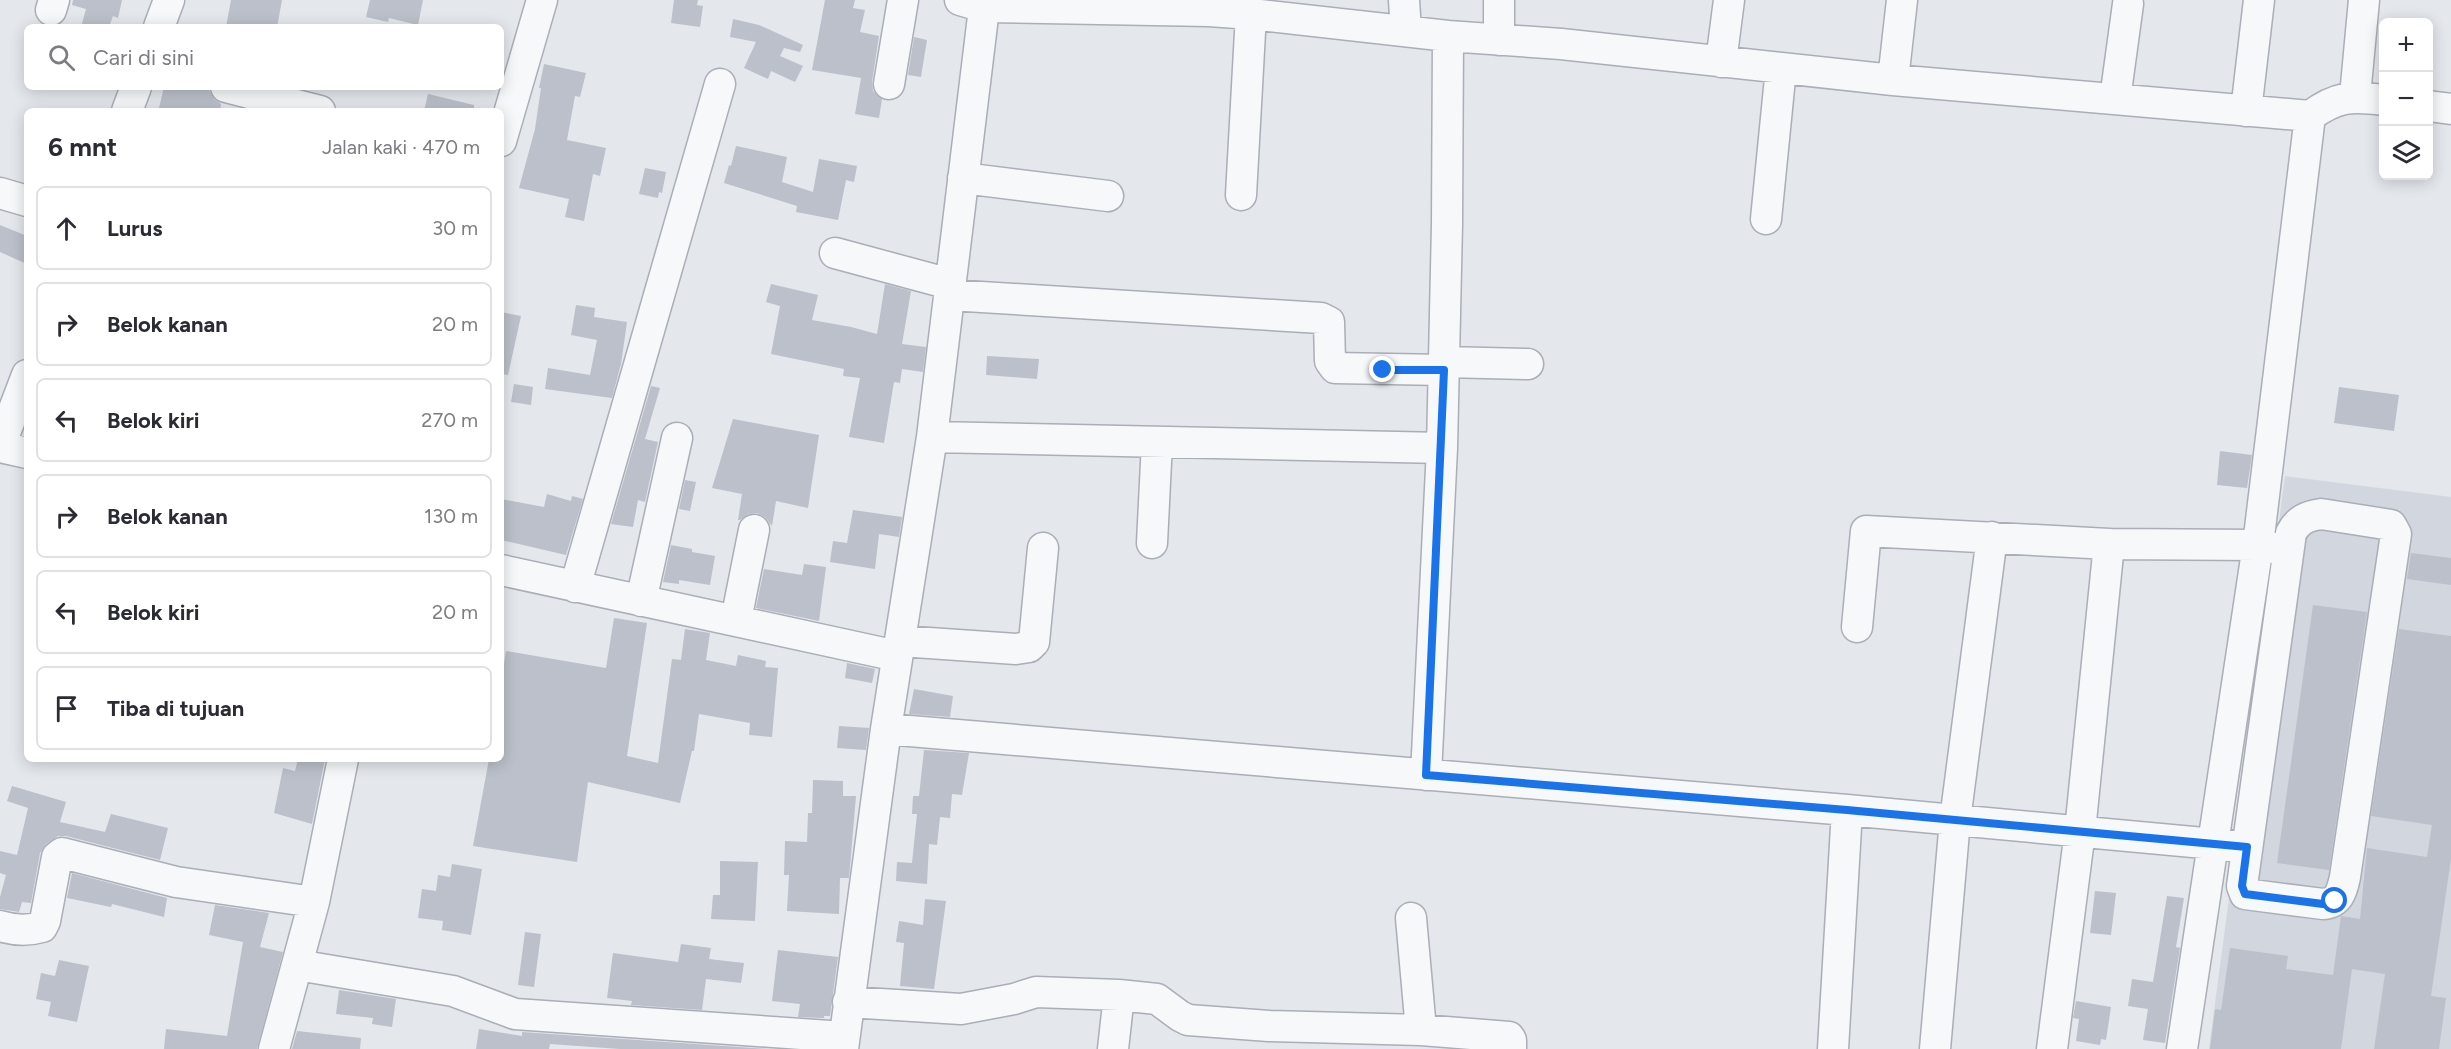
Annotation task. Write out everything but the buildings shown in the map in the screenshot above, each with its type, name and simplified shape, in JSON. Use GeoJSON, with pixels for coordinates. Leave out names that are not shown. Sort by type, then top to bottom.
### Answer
{"type":"FeatureCollection","features":[{"type":"Feature","properties":{"kind":"street"},"geometry":{"type":"LineString","coordinates":[[160,24],[169,0]]}},
{"type":"Feature","properties":{"kind":"street"},"geometry":{"type":"LineString","coordinates":[[504,131],[542,0]]}},
{"type":"Feature","properties":{"kind":"street"},"geometry":{"type":"LineString","coordinates":[[889,84],[903,0]]}},
{"type":"Feature","properties":{"kind":"street"},"geometry":{"type":"LineString","coordinates":[[1404,0],[1407,31]]}},
{"type":"Feature","properties":{"kind":"street"},"geometry":{"type":"LineString","coordinates":[[1498,40],[1499,0]]}},
{"type":"Feature","properties":{"kind":"street"},"geometry":{"type":"LineString","coordinates":[[1721,62],[1729,0]]}},
{"type":"Feature","properties":{"kind":"street"},"geometry":{"type":"LineString","coordinates":[[1893,80],[1902,0]]}},
{"type":"Feature","properties":{"kind":"street"},"geometry":{"type":"LineString","coordinates":[[2246,111],[2259,0]]}},
{"type":"Feature","properties":{"kind":"street"},"geometry":{"type":"LineString","coordinates":[[297,965],[453,992],[515,1014],[843,1043],[886,729],[932,437],[963,178],[976,2],[1209,6],[1448,36],[1893,80],[2310,116],[2338,99],[2369,98],[2364,0]]}},
{"type":"Feature","properties":{"kind":"street"},"geometry":{"type":"LineString","coordinates":[[2115,99],[2128,4]]}},
{"type":"Feature","properties":{"kind":"street"},"geometry":{"type":"LineString","coordinates":[[1240,195],[1255,10]]}},
{"type":"Feature","properties":{"kind":"street"},"geometry":{"type":"LineString","coordinates":[[1426,775],[1442,447],[1448,224],[1448,36]]}},
{"type":"Feature","properties":{"kind":"street"},"geometry":{"type":"LineString","coordinates":[[1766,219],[1781,68]]}},
{"type":"Feature","properties":{"kind":"street"},"geometry":{"type":"LineString","coordinates":[[575,587],[720,84]]}},
{"type":"Feature","properties":{"kind":"street"},"geometry":{"type":"LineString","coordinates":[[128,108],[135,90]]}},
{"type":"Feature","properties":{"kind":"street"},"geometry":{"type":"LineString","coordinates":[[238,90],[308,108]]}},
{"type":"Feature","properties":{"kind":"street"},"geometry":{"type":"LineString","coordinates":[[2182,1049],[2215,843],[2258,545],[2310,116]]}},
{"type":"Feature","properties":{"kind":"street"},"geometry":{"type":"LineString","coordinates":[[963,178],[1108,196]]}},
{"type":"Feature","properties":{"kind":"street"},"geometry":{"type":"LineString","coordinates":[[0,193],[24,200]]}},
{"type":"Feature","properties":{"kind":"street"},"geometry":{"type":"LineString","coordinates":[[835,253],[950,289],[1321,318],[1329,322],[1330,361],[1335,368],[1528,364]]}},
{"type":"Feature","properties":{"kind":"street"},"geometry":{"type":"LineString","coordinates":[[24,383],[0,446],[24,452]]}},
{"type":"Feature","properties":{"kind":"street"},"geometry":{"type":"LineString","coordinates":[[932,437],[1442,447]]}},
{"type":"Feature","properties":{"kind":"street"},"geometry":{"type":"LineString","coordinates":[[641,601],[676,438]]}},
{"type":"Feature","properties":{"kind":"street"},"geometry":{"type":"LineString","coordinates":[[1152,543],[1156,442]]}},
{"type":"Feature","properties":{"kind":"street"},"geometry":{"type":"LineString","coordinates":[[2321,514],[2391,525],[2396,534],[2345,877],[2339,896],[2330,904],[2245,894],[2242,886],[2288,550],[2295,525],[2310,516],[2321,514]]}},
{"type":"Feature","properties":{"kind":"street"},"geometry":{"type":"LineString","coordinates":[[736,620],[754,530]]}},
{"type":"Feature","properties":{"kind":"street"},"geometry":{"type":"LineString","coordinates":[[1857,627],[1866,531],[2109,544],[2258,545],[2288,550]]}},
{"type":"Feature","properties":{"kind":"street"},"geometry":{"type":"LineString","coordinates":[[1935,1049],[1955,820],[1992,537]]}},
{"type":"Feature","properties":{"kind":"street"},"geometry":{"type":"LineString","coordinates":[[2052,1049],[2080,831],[2109,544]]}},
{"type":"Feature","properties":{"kind":"street"},"geometry":{"type":"LineString","coordinates":[[504,571],[736,620],[898,648],[1016,649],[1029,647],[1034,642],[1043,548]]}},
{"type":"Feature","properties":{"kind":"street"},"geometry":{"type":"LineString","coordinates":[[886,729],[1847,810],[2247,847]]}},
{"type":"Feature","properties":{"kind":"street"},"geometry":{"type":"LineString","coordinates":[[274,1049],[314,902],[342,762]]}},
{"type":"Feature","properties":{"kind":"street"},"geometry":{"type":"LineString","coordinates":[[1840,1048],[1847,810]]}},
{"type":"Feature","properties":{"kind":"street"},"geometry":{"type":"LineString","coordinates":[[0,926],[10,929],[42,927],[57,857],[62,853],[176,882],[314,902]]}},
{"type":"Feature","properties":{"kind":"street"},"geometry":{"type":"LineString","coordinates":[[1411,918],[1436,1037]]}},
{"type":"Feature","properties":{"kind":"street"},"geometry":{"type":"LineString","coordinates":[[848,1002],[961,1009],[1014,999],[1036,992],[1119,994],[1157,999],[1188,1020],[1269,1037],[1509,1037],[1511,1049]]}},
{"type":"Feature","properties":{"kind":"street"},"geometry":{"type":"LineString","coordinates":[[1113,1049],[1119,994]]}},
{"type":"Feature","properties":{"kind":"shaded area"},"geometry":{"type":"Polygon","coordinates":[[[2285,476],[2451,497],[2451,1049],[2209,1049],[2285,476]]]}},
{"type":"Feature","properties":{"kind":"route"},"geometry":{"type":"LineString","coordinates":[[1383,370],[1444,370],[1426,775],[1847,810],[2247,847],[2242,886],[2245,894],[2323,904],[2335,901]]}}]}
